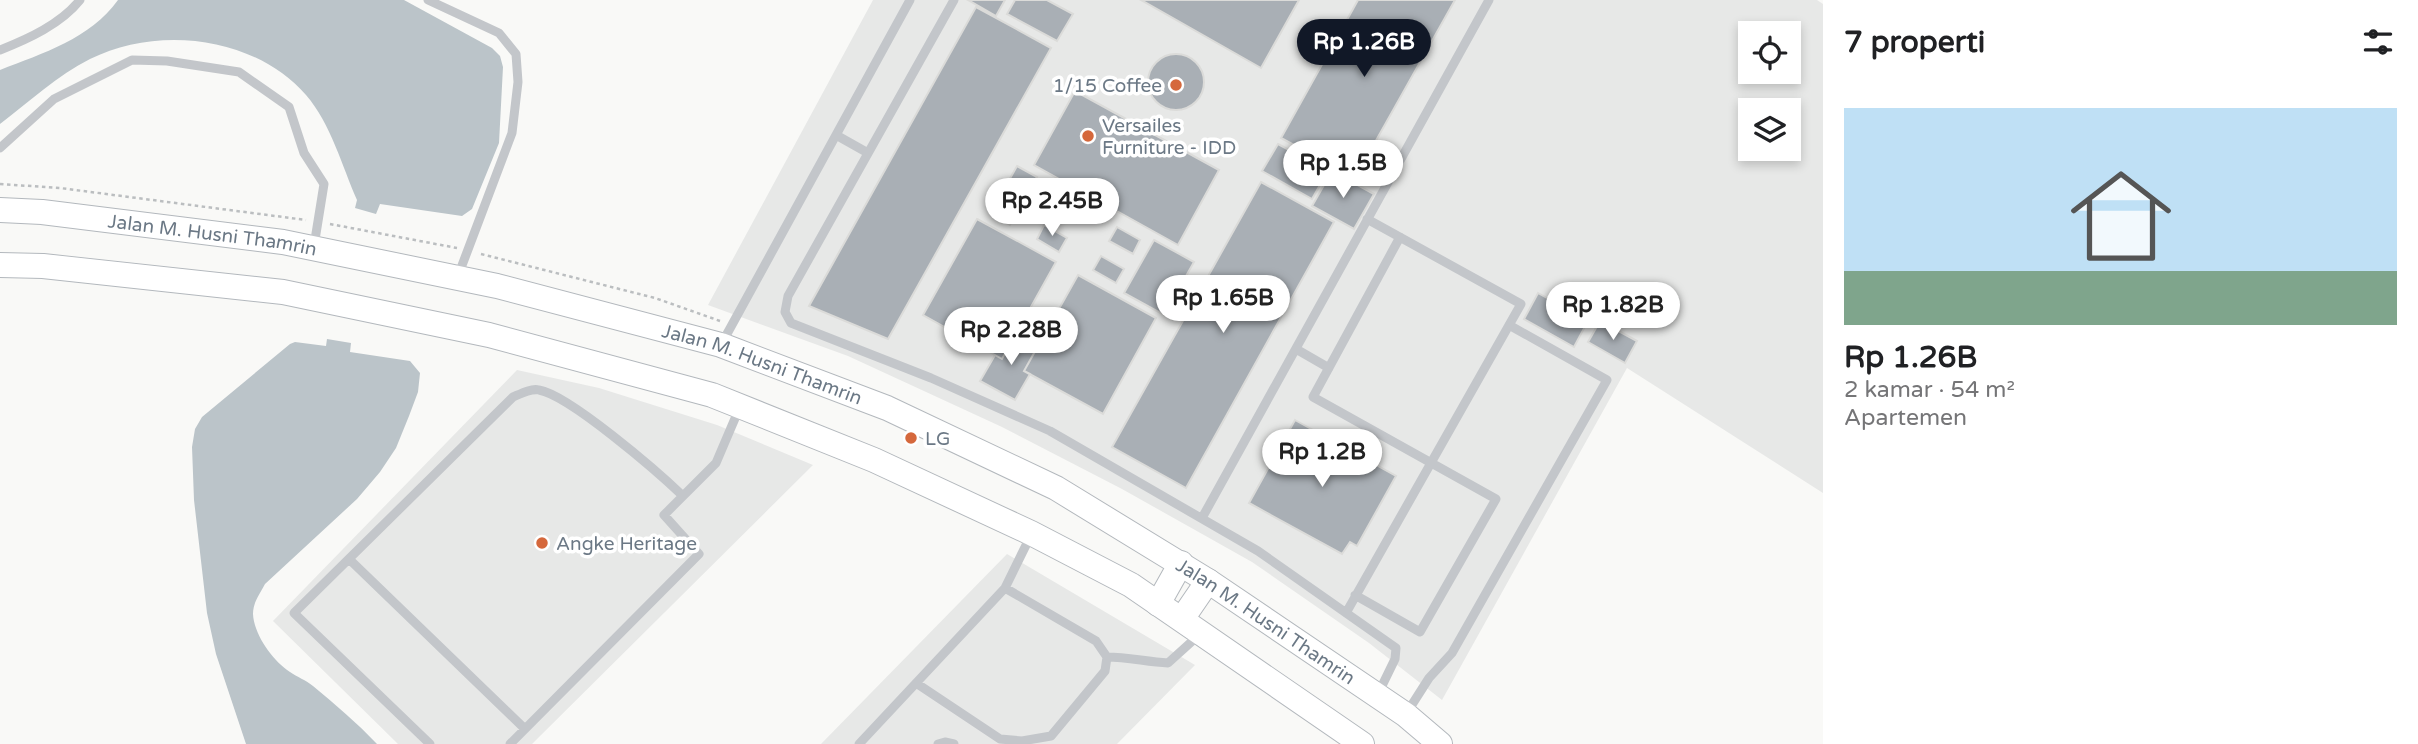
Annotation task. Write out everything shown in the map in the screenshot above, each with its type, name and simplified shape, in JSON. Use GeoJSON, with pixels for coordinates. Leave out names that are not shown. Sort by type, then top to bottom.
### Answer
{"type":"FeatureCollection","features":[{"type":"Feature","properties":{"kind":"main road","name":"Jalan M. Husni Thamrin"},"geometry":{"type":"LineString","coordinates":[[0,210],[55,213],[283,242],[497,286],[721,345],[887,408],[1056,488],[1181,563],[1406,715],[1440,744]]}},
{"type":"Feature","properties":{"kind":"main road"},"geometry":{"type":"LineString","coordinates":[[0,265],[43,266],[283,292],[489,335],[712,395],[873,460],[1031,533],[1130,586],[1362,744]]}},
{"type":"Feature","properties":{"kind":"main road"},"geometry":{"type":"LineString","coordinates":[[1158,604],[1181,563]]}},
{"type":"Feature","properties":{"kind":"main road"},"geometry":{"type":"LineString","coordinates":[[1192,626],[1208,581]]}},
{"type":"Feature","properties":{"kind":"lane"},"geometry":{"type":"LineString","coordinates":[[0,50],[18,43],[70,12],[80,0]]}},
{"type":"Feature","properties":{"kind":"lane"},"geometry":{"type":"LineString","coordinates":[[428,0],[499,33],[516,54],[518,82],[512,133],[457,278]]}},
{"type":"Feature","properties":{"kind":"lane"},"geometry":{"type":"LineString","coordinates":[[721,345],[910,0]]}},
{"type":"Feature","properties":{"kind":"lane"},"geometry":{"type":"LineString","coordinates":[[1202,518],[1489,0]]}},
{"type":"Feature","properties":{"kind":"lane"},"geometry":{"type":"LineString","coordinates":[[952,1],[788,296],[785,312],[791,323],[931,378],[1049,431],[1258,551],[1396,648],[1395,659],[1378,696]]}},
{"type":"Feature","properties":{"kind":"lane"},"geometry":{"type":"LineString","coordinates":[[0,148],[54,99],[132,60],[167,61],[239,72],[289,107],[304,153],[324,184],[314,248]]}},
{"type":"Feature","properties":{"kind":"lane"},"geometry":{"type":"LineString","coordinates":[[836,135],[868,153]]}},
{"type":"Feature","properties":{"kind":"lane"},"geometry":{"type":"LineString","coordinates":[[1346,613],[1521,304],[1367,219]]}},
{"type":"Feature","properties":{"kind":"lane"},"geometry":{"type":"LineString","coordinates":[[1355,595],[1420,632],[1496,499],[1313,397],[1400,237]]}},
{"type":"Feature","properties":{"kind":"lane"},"geometry":{"type":"LineString","coordinates":[[1406,715],[1429,678],[1452,653],[1606,380],[1509,325]]}},
{"type":"Feature","properties":{"kind":"lane"},"geometry":{"type":"LineString","coordinates":[[1296,349],[1329,368]]}},
{"type":"Feature","properties":{"kind":"lane"},"geometry":{"type":"LineString","coordinates":[[430,744],[294,613],[513,397],[537,389],[562,399],[658,472],[683,496]]}},
{"type":"Feature","properties":{"kind":"lane"},"geometry":{"type":"LineString","coordinates":[[510,744],[699,554],[664,515],[716,463],[740,407]]}},
{"type":"Feature","properties":{"kind":"lane"},"geometry":{"type":"LineString","coordinates":[[859,744],[1005,588],[1031,533]]}},
{"type":"Feature","properties":{"kind":"lane"},"geometry":{"type":"LineString","coordinates":[[349,559],[525,729]]}},
{"type":"Feature","properties":{"kind":"lane"},"geometry":{"type":"LineString","coordinates":[[916,683],[1000,739],[1022,741],[1051,736],[1105,671],[1107,657],[1096,641],[1005,588]]}},
{"type":"Feature","properties":{"kind":"lane"},"geometry":{"type":"LineString","coordinates":[[1107,657],[1168,663],[1192,626]]}},
{"type":"Feature","properties":{"kind":"lane"},"geometry":{"type":"LineString","coordinates":[[939,744],[954,744]]}},
{"type":"Feature","properties":{"kind":"shaded area"},"geometry":{"type":"Polygon","coordinates":[[[118,0],[404,0],[492,48],[500,56],[503,67],[499,143],[472,209],[462,216],[380,204],[376,214],[355,208],[357,200],[335,146],[315,106],[306,95],[285,75],[260,60],[233,49],[204,42],[145,42],[117,48],[78,65],[0,124],[0,70],[49,51],[80,35],[107,14],[118,0]]]}},
{"type":"Feature","properties":{"kind":"shaded area"},"geometry":{"type":"Polygon","coordinates":[[[873,0],[1817,0],[1823,4],[1823,493],[1627,368],[1442,700],[1369,643],[1252,562],[1122,489],[1002,427],[848,356],[708,305],[873,0]]]}},
{"type":"Feature","properties":{"kind":"shaded area"},"geometry":{"type":"Polygon","coordinates":[[[327,339],[351,343],[350,352],[410,361],[420,373],[418,392],[396,448],[380,472],[357,499],[265,584],[255,602],[253,614],[261,639],[277,661],[321,693],[377,744],[246,744],[216,654],[207,613],[194,500],[192,447],[195,429],[202,417],[290,344],[295,342],[326,346],[327,339]]]}},
{"type":"Feature","properties":{"kind":"shaded area","name":"Angke Heritage"},"geometry":{"type":"Polygon","coordinates":[[[517,370],[599,388],[717,425],[813,465],[532,744],[398,744],[273,621],[517,370]]]}},
{"type":"Feature","properties":{"kind":"shaded area"},"geometry":{"type":"Polygon","coordinates":[[[1007,554],[1195,665],[1117,744],[821,744],[1007,554]]]}},
{"type":"Feature","properties":{"kind":"building"},"geometry":{"type":"Polygon","coordinates":[[[968,0],[1005,0],[996,16],[968,0]]]}},
{"type":"Feature","properties":{"kind":"building"},"geometry":{"type":"Polygon","coordinates":[[[1015,0],[1047,0],[1073,14],[1057,41],[1007,14],[1015,0]]]}},
{"type":"Feature","properties":{"kind":"building"},"geometry":{"type":"Polygon","coordinates":[[[1141,0],[1299,0],[1261,68],[1141,0]]]}},
{"type":"Feature","properties":{"kind":"building"},"geometry":{"type":"Polygon","coordinates":[[[1358,0],[1455,0],[1355,178],[1281,138],[1358,0]]]}},
{"type":"Feature","properties":{"kind":"building"},"geometry":{"type":"Polygon","coordinates":[[[976,7],[1051,48],[888,339],[809,306],[976,7]]]}},
{"type":"Feature","properties":{"kind":"building","name":"1/15 Coffee"},"geometry":{"type":"Polygon","coordinates":[[[1176,54],[1191,59],[1199,67],[1204,82],[1199,97],[1191,105],[1176,110],[1161,105],[1153,97],[1148,82],[1153,67],[1161,59],[1176,54]]]}},
{"type":"Feature","properties":{"kind":"building"},"geometry":{"type":"Polygon","coordinates":[[[1075,91],[1219,170],[1178,245],[1034,165],[1075,91]]]}},
{"type":"Feature","properties":{"kind":"building"},"geometry":{"type":"Polygon","coordinates":[[[1278,144],[1328,171],[1312,199],[1262,171],[1278,144]]]}},
{"type":"Feature","properties":{"kind":"building"},"geometry":{"type":"Polygon","coordinates":[[[1017,166],[1037,177],[1010,225],[990,214],[1017,166]]]}},
{"type":"Feature","properties":{"kind":"building"},"geometry":{"type":"Polygon","coordinates":[[[1332,171],[1374,194],[1354,229],[1312,206],[1332,171]]]}},
{"type":"Feature","properties":{"kind":"building"},"geometry":{"type":"Polygon","coordinates":[[[1261,182],[1334,222],[1186,488],[1112,447],[1261,182]]]}},
{"type":"Feature","properties":{"kind":"building"},"geometry":{"type":"Polygon","coordinates":[[[1061,196],[1084,209],[1076,223],[1053,210],[1061,196]]]}},
{"type":"Feature","properties":{"kind":"building"},"geometry":{"type":"Polygon","coordinates":[[[977,219],[1056,262],[1002,359],[923,315],[977,219]]]}},
{"type":"Feature","properties":{"kind":"building"},"geometry":{"type":"Polygon","coordinates":[[[1044,225],[1067,238],[1059,252],[1037,239],[1044,225]]]}},
{"type":"Feature","properties":{"kind":"building"},"geometry":{"type":"Polygon","coordinates":[[[1117,227],[1140,240],[1133,254],[1109,241],[1117,227]]]}},
{"type":"Feature","properties":{"kind":"building"},"geometry":{"type":"Polygon","coordinates":[[[1154,240],[1194,262],[1164,315],[1124,293],[1154,240]]]}},
{"type":"Feature","properties":{"kind":"building"},"geometry":{"type":"Polygon","coordinates":[[[1101,256],[1124,269],[1116,283],[1093,270],[1101,256]]]}},
{"type":"Feature","properties":{"kind":"building"},"geometry":{"type":"Polygon","coordinates":[[[1078,275],[1156,318],[1103,414],[1024,371],[1078,275]]]}},
{"type":"Feature","properties":{"kind":"building"},"geometry":{"type":"Polygon","coordinates":[[[1538,293],[1588,321],[1574,347],[1524,319],[1538,293]]]}},
{"type":"Feature","properties":{"kind":"building"},"geometry":{"type":"Polygon","coordinates":[[[1600,321],[1637,341],[1625,363],[1588,342],[1600,321]]]}},
{"type":"Feature","properties":{"kind":"building"},"geometry":{"type":"Polygon","coordinates":[[[1017,332],[1039,344],[1024,371],[1030,374],[1015,400],[980,381],[995,355],[1002,359],[1017,332]]]}},
{"type":"Feature","properties":{"kind":"building"},"geometry":{"type":"Polygon","coordinates":[[[1295,420],[1396,476],[1357,546],[1350,542],[1342,554],[1249,503],[1295,420]]]}},
{"type":"Feature","properties":{"kind":"place","name":"1/15 Coffee"},"geometry":{"type":"Point","coordinates":[1176,85]}},
{"type":"Feature","properties":{"kind":"place","name":"Versailes Furniture - IDD"},"geometry":{"type":"Point","coordinates":[1088,136]}},
{"type":"Feature","properties":{"kind":"place","name":"LG"},"geometry":{"type":"Point","coordinates":[911,438]}},
{"type":"Feature","properties":{"kind":"place","name":"Angke Heritage"},"geometry":{"type":"Point","coordinates":[542,543]}}]}
